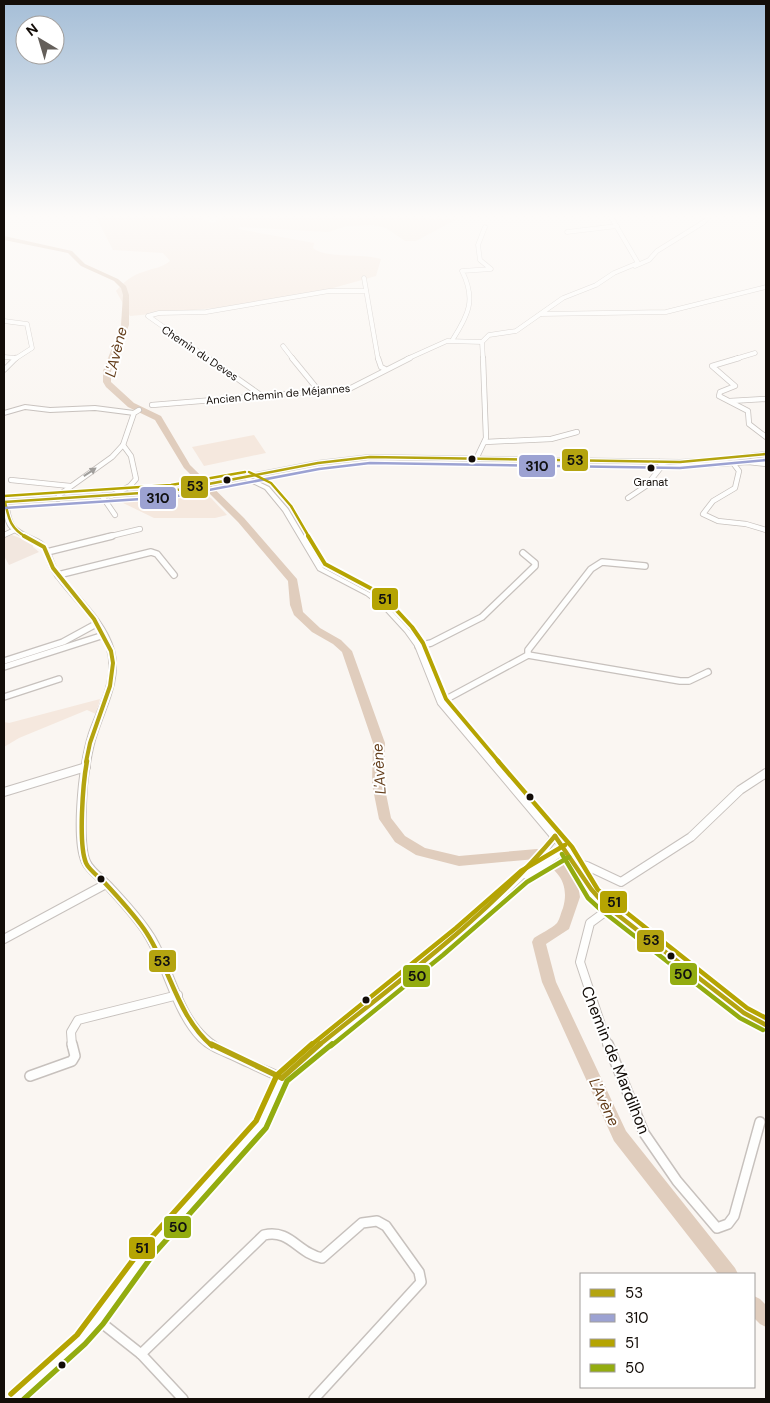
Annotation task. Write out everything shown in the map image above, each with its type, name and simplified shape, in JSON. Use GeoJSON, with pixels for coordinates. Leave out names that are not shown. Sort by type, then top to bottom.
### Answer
{"type":"FeatureCollection","features":[{"type":"Feature","properties":{"kind":"main road"},"geometry":{"type":"LineString","coordinates":[[4,502],[111,496],[130,490],[193,488],[346,459],[395,456],[477,457],[661,463],[719,460],[766,454]]}},
{"type":"Feature","properties":{"kind":"street"},"geometry":{"type":"LineString","coordinates":[[365,282],[377,355],[381,367],[385,369]]}},
{"type":"Feature","properties":{"kind":"street"},"geometry":{"type":"LineString","coordinates":[[453,339],[468,315],[470,289],[467,282]]}},
{"type":"Feature","properties":{"kind":"street"},"geometry":{"type":"LineString","coordinates":[[477,457],[485,442],[482,342],[489,335],[516,331],[573,292],[600,282]]}},
{"type":"Feature","properties":{"kind":"street"},"geometry":{"type":"LineString","coordinates":[[541,314],[666,312],[766,288]]}},
{"type":"Feature","properties":{"kind":"street","name":"Chemin du Deves"},"geometry":{"type":"LineString","coordinates":[[262,396],[148,316],[159,313],[206,312],[329,291],[366,291]]}},
{"type":"Feature","properties":{"kind":"street"},"geometry":{"type":"LineString","coordinates":[[4,321],[28,326],[32,350],[16,358],[4,370]]}},
{"type":"Feature","properties":{"kind":"street","name":"Ancien Chemin de Méjannes"},"geometry":{"type":"LineString","coordinates":[[152,405],[352,388],[385,369],[453,339],[482,342]]}},
{"type":"Feature","properties":{"kind":"street"},"geometry":{"type":"LineString","coordinates":[[283,346],[319,391]]}},
{"type":"Feature","properties":{"kind":"street"},"geometry":{"type":"LineString","coordinates":[[754,353],[712,366],[735,386],[720,392],[719,396],[748,411],[746,422],[748,426],[766,437]]}},
{"type":"Feature","properties":{"kind":"street"},"geometry":{"type":"LineString","coordinates":[[4,358],[16,358]]}},
{"type":"Feature","properties":{"kind":"street"},"geometry":{"type":"LineString","coordinates":[[729,402],[766,399]]}},
{"type":"Feature","properties":{"kind":"street"},"geometry":{"type":"LineString","coordinates":[[4,413],[25,407],[50,410],[95,408],[136,412],[124,445],[112,458],[70,486],[58,498]]}},
{"type":"Feature","properties":{"kind":"street"},"geometry":{"type":"LineString","coordinates":[[485,442],[551,439],[577,432]]}},
{"type":"Feature","properties":{"kind":"street"},"geometry":{"type":"LineString","coordinates":[[124,445],[128,447],[133,460],[132,468],[136,479],[130,490]]}},
{"type":"Feature","properties":{"kind":"street"},"geometry":{"type":"LineString","coordinates":[[628,498],[646,486],[661,463],[678,467],[734,463],[766,464]]}},
{"type":"Feature","properties":{"kind":"street"},"geometry":{"type":"LineString","coordinates":[[734,463],[739,471],[737,488],[734,492],[706,505],[703,514],[722,522],[746,524],[766,530]]}},
{"type":"Feature","properties":{"kind":"street"},"geometry":{"type":"LineString","coordinates":[[266,474],[265,483],[267,488],[298,529],[320,569],[378,601],[397,619],[418,646],[442,702],[567,851],[593,894],[609,909],[744,1013],[766,1025]]}},
{"type":"Feature","properties":{"kind":"street"},"geometry":{"type":"LineString","coordinates":[[246,478],[267,488]]}},
{"type":"Feature","properties":{"kind":"street"},"geometry":{"type":"LineString","coordinates":[[11,480],[70,486]]}},
{"type":"Feature","properties":{"kind":"street"},"geometry":{"type":"LineString","coordinates":[[102,496],[115,515]]}},
{"type":"Feature","properties":{"kind":"street"},"geometry":{"type":"LineString","coordinates":[[4,502],[10,524],[15,530],[40,543],[47,552],[51,565],[104,635],[111,653],[110,681],[90,743],[86,767],[82,854],[86,863],[143,926],[158,951],[188,1019],[204,1041],[214,1048],[282,1078]]}},
{"type":"Feature","properties":{"kind":"street"},"geometry":{"type":"LineString","coordinates":[[47,552],[140,529]]}},
{"type":"Feature","properties":{"kind":"street"},"geometry":{"type":"LineString","coordinates":[[4,535],[15,530]]}},
{"type":"Feature","properties":{"kind":"street"},"geometry":{"type":"LineString","coordinates":[[58,575],[151,552],[157,554],[174,575]]}},
{"type":"Feature","properties":{"kind":"street"},"geometry":{"type":"LineString","coordinates":[[418,646],[431,643],[475,622],[488,612],[535,566],[535,563],[523,553]]}},
{"type":"Feature","properties":{"kind":"street"},"geometry":{"type":"LineString","coordinates":[[528,655],[528,650],[591,569],[602,562],[644,566]]}},
{"type":"Feature","properties":{"kind":"street"},"geometry":{"type":"LineString","coordinates":[[4,661],[63,642],[96,624]]}},
{"type":"Feature","properties":{"kind":"street"},"geometry":{"type":"LineString","coordinates":[[4,667],[104,635]]}},
{"type":"Feature","properties":{"kind":"street"},"geometry":{"type":"LineString","coordinates":[[442,702],[528,655],[680,681],[689,681],[708,672]]}},
{"type":"Feature","properties":{"kind":"street"},"geometry":{"type":"LineString","coordinates":[[4,697],[36,688],[58,679]]}},
{"type":"Feature","properties":{"kind":"street"},"geometry":{"type":"LineString","coordinates":[[4,792],[86,767]]}},
{"type":"Feature","properties":{"kind":"street"},"geometry":{"type":"LineString","coordinates":[[574,863],[584,863],[615,881],[621,882],[691,837],[740,790],[766,773]]}},
{"type":"Feature","properties":{"kind":"street"},"geometry":{"type":"LineString","coordinates":[[538,864],[555,836]]}},
{"type":"Feature","properties":{"kind":"street"},"geometry":{"type":"LineString","coordinates":[[15,1399],[81,1339],[98,1320],[147,1252],[261,1124],[282,1078],[461,932],[538,864],[567,851]]}},
{"type":"Feature","properties":{"kind":"street"},"geometry":{"type":"LineString","coordinates":[[4,939],[106,884]]}},
{"type":"Feature","properties":{"kind":"street","name":"Chemin de Mardilhon"},"geometry":{"type":"LineString","coordinates":[[609,909],[590,923],[580,962],[591,998],[616,1067],[644,1133],[677,1181],[717,1228],[728,1224],[734,1216],[760,1122]]}},
{"type":"Feature","properties":{"kind":"street"},"geometry":{"type":"LineString","coordinates":[[30,1076],[72,1061],[76,1056],[72,1041],[72,1031],[74,1024],[78,1020],[178,995]]}},
{"type":"Feature","properties":{"kind":"street"},"geometry":{"type":"LineString","coordinates":[[141,1354],[264,1234],[274,1231],[282,1232],[313,1258],[322,1258],[362,1223],[369,1220],[378,1220],[386,1226],[420,1272],[421,1282],[362,1344],[314,1399]]}},
{"type":"Feature","properties":{"kind":"street"},"geometry":{"type":"LineString","coordinates":[[98,1320],[141,1354],[184,1399]]}},
{"type":"Feature","properties":{"kind":"shaded area"},"geometry":{"type":"Polygon","coordinates":[[[125,282],[353,282],[287,301],[130,316],[116,291],[125,282]]]}},
{"type":"Feature","properties":{"kind":"shaded area"},"geometry":{"type":"Polygon","coordinates":[[[254,435],[266,453],[204,466],[192,447],[254,435]]]}},
{"type":"Feature","properties":{"kind":"shaded area"},"geometry":{"type":"Polygon","coordinates":[[[196,491],[211,498],[227,515],[215,518],[154,518],[117,500],[196,491]]]}},
{"type":"Feature","properties":{"kind":"shaded area"},"geometry":{"type":"Polygon","coordinates":[[[12,535],[33,543],[33,547],[39,552],[9,565],[4,556],[4,538],[12,535]]]}},
{"type":"Feature","properties":{"kind":"shaded area"},"geometry":{"type":"Polygon","coordinates":[[[100,699],[96,714],[87,710],[19,738],[4,747],[4,722],[9,723],[100,699]]]}},
{"type":"Feature","properties":{"kind":"waterway","name":"L'Avène"},"geometry":{"type":"LineString","coordinates":[[119,282],[124,287],[126,295],[125,325],[107,371],[107,382],[110,387],[131,405],[158,418],[187,466],[241,520],[293,581],[295,605],[298,613],[316,630],[337,642],[347,651],[379,743],[378,784],[385,819],[400,839],[421,852],[459,861],[537,854],[552,860],[565,874],[571,885],[573,897],[564,925],[539,942],[549,982],[620,1136],[728,1273]]}},
{"type":"Feature","properties":{"kind":"waterway","name":"L'Avène"},"geometry":{"type":"LineString","coordinates":[[755,1306],[766,1318]]}},
{"type":"Feature","properties":{"kind":"transit line","name":"53"},"geometry":{"type":"LineString","coordinates":[[4,502],[172,491],[318,463],[370,457],[680,462],[766,454]]}},
{"type":"Feature","properties":{"kind":"transit line","name":"310"},"geometry":{"type":"LineString","coordinates":[[4,508],[172,497],[319,469],[370,463],[680,468],[766,460]]}},
{"type":"Feature","properties":{"kind":"transit line","name":"51"},"geometry":{"type":"LineString","coordinates":[[4,496],[171,485],[245,472]]}},
{"type":"Feature","properties":{"kind":"transit line","name":"51"},"geometry":{"type":"LineString","coordinates":[[249,472],[271,483],[291,506],[325,564],[372,589],[389,602],[412,627],[423,643],[446,699],[572,847],[598,890],[747,1008],[766,1018]]}},
{"type":"Feature","properties":{"kind":"transit line","name":"53"},"geometry":{"type":"LineString","coordinates":[[5,502],[10,524],[17,532],[44,547],[53,568],[94,619],[111,651],[113,663],[110,686],[90,743],[85,769],[81,822],[86,863],[121,900],[144,929],[159,953],[184,1012],[202,1037],[214,1047],[282,1078]]}},
{"type":"Feature","properties":{"kind":"transit line","name":"53"},"geometry":{"type":"LineString","coordinates":[[555,836],[591,889],[605,905],[744,1013],[766,1025]]}},
{"type":"Feature","properties":{"kind":"transit line","name":"53"},"geometry":{"type":"LineString","coordinates":[[282,1078],[305,1056],[404,979],[468,926],[499,898],[555,836]]}},
{"type":"Feature","properties":{"kind":"transit line","name":"51"},"geometry":{"type":"LineString","coordinates":[[11,1394],[77,1335],[142,1248],[256,1121],[277,1075],[284,1067],[456,928],[521,871],[550,852],[565,845]]}},
{"type":"Feature","properties":{"kind":"transit line","name":"50"},"geometry":{"type":"LineString","coordinates":[[562,854],[588,898],[601,910],[740,1018],[763,1030]]}},
{"type":"Feature","properties":{"kind":"transit line","name":"50"},"geometry":{"type":"LineString","coordinates":[[24,1399],[85,1344],[103,1324],[152,1256],[266,1128],[287,1081],[292,1076],[422,972],[527,882],[569,857]]}},
{"type":"Feature","properties":{"kind":"place","name":"Granat"},"geometry":{"type":"Point","coordinates":[651,468]}}]}
